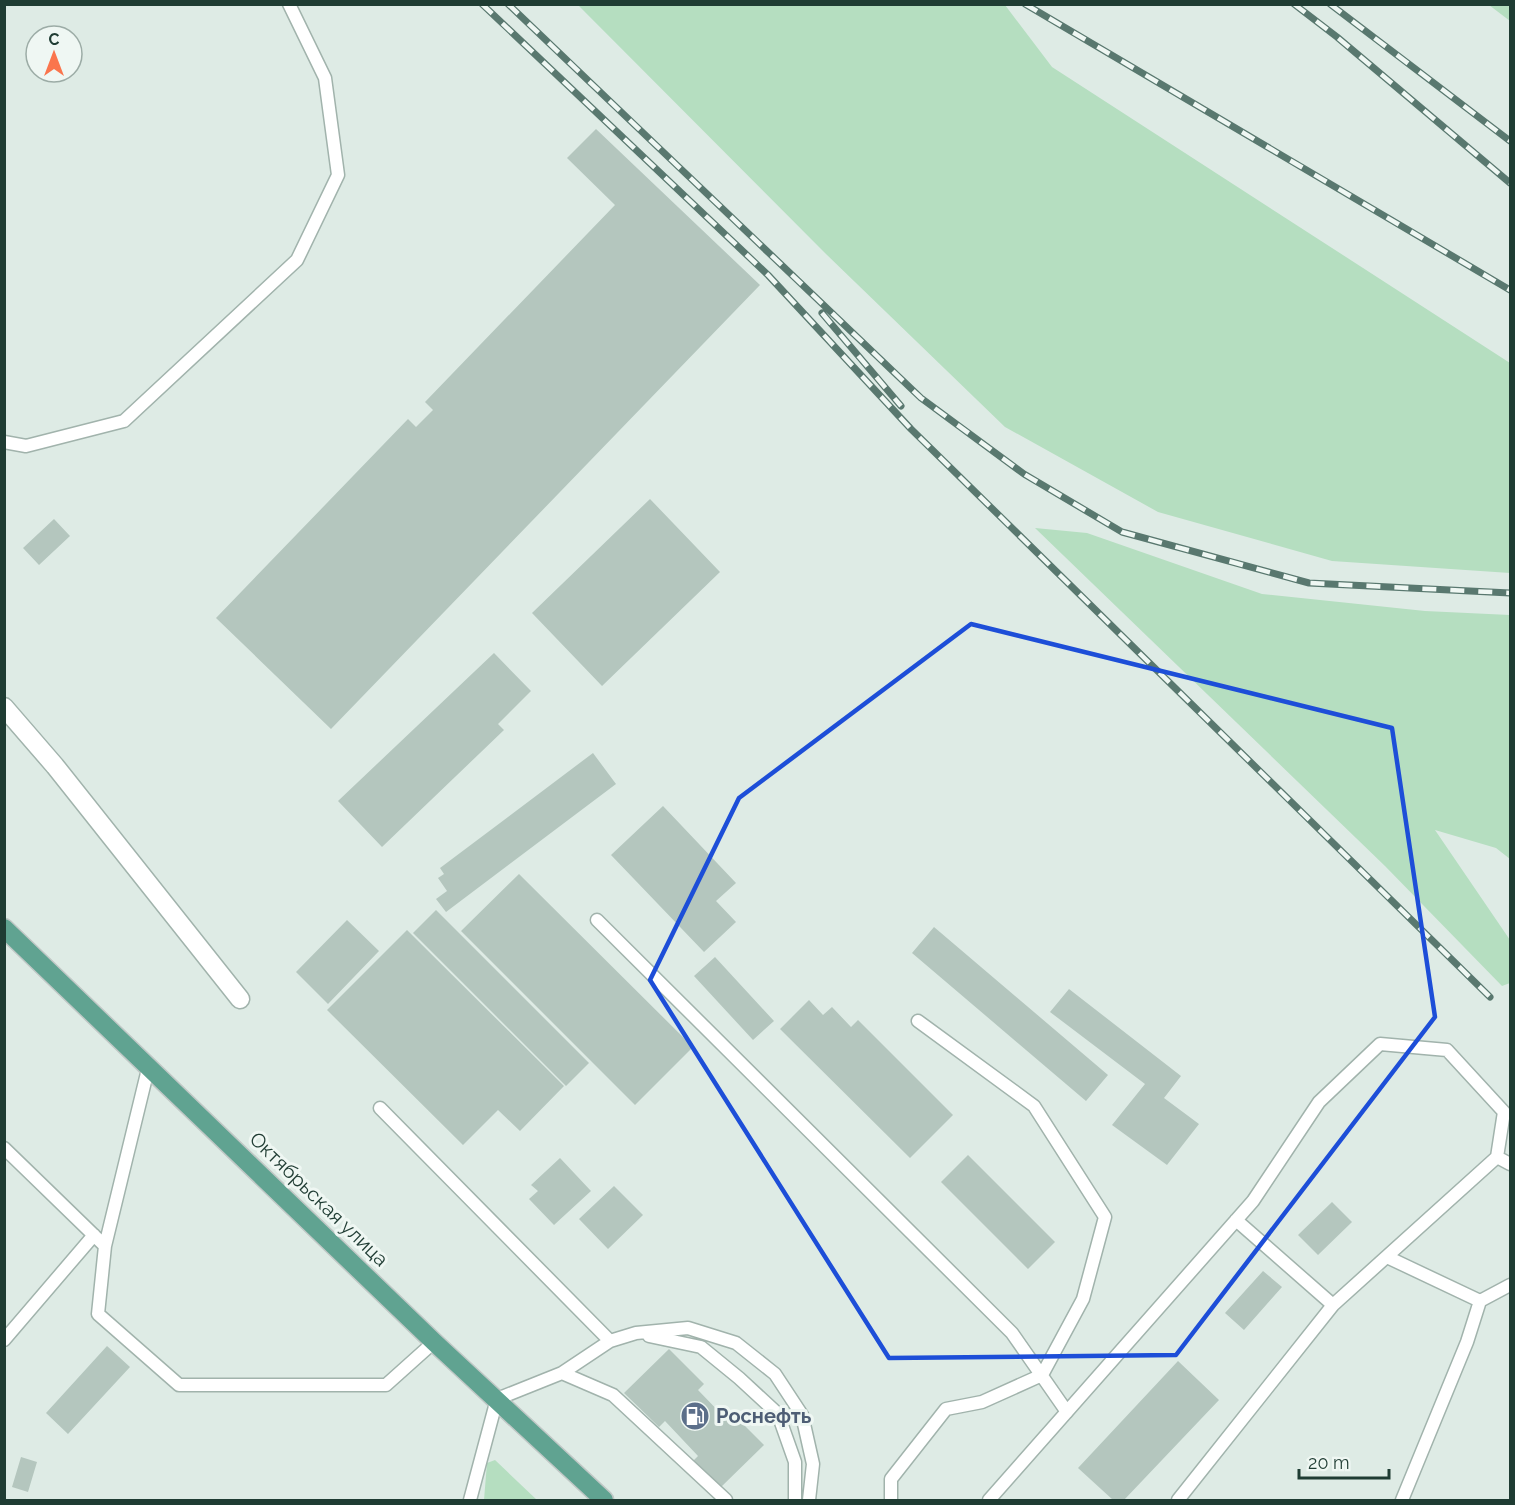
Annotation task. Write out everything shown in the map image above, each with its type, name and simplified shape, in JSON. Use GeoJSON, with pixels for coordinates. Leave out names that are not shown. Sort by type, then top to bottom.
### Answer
{"type":"FeatureCollection","features":[{"type":"Feature","properties":{"kind":"main road","name":"Октябрьская улица"},"geometry":{"type":"LineString","coordinates":[[4,928],[149,1065],[434,1342],[604,1500]]}},
{"type":"Feature","properties":{"kind":"street"},"geometry":{"type":"LineString","coordinates":[[4,707],[55,766],[240,999]]}},
{"type":"Feature","properties":{"kind":"lane"},"geometry":{"type":"LineString","coordinates":[[4,442],[26,446],[124,421],[297,260],[338,175],[325,78],[289,4]]}},
{"type":"Feature","properties":{"kind":"lane"},"geometry":{"type":"LineString","coordinates":[[597,920],[1012,1333],[1067,1412]]}},
{"type":"Feature","properties":{"kind":"lane"},"geometry":{"type":"LineString","coordinates":[[891,1500],[891,1479],[946,1409],[982,1402],[1041,1375],[1083,1299],[1105,1217],[1034,1106],[918,1021]]}},
{"type":"Feature","properties":{"kind":"lane"},"geometry":{"type":"LineString","coordinates":[[989,1500],[1253,1201],[1319,1101],[1380,1044],[1447,1050],[1504,1112],[1497,1157],[1333,1305],[1178,1500]]}},
{"type":"Feature","properties":{"kind":"lane"},"geometry":{"type":"LineString","coordinates":[[149,1065],[105,1246],[98,1314],[179,1385],[386,1385],[434,1342]]}},
{"type":"Feature","properties":{"kind":"lane"},"geometry":{"type":"LineString","coordinates":[[380,1108],[610,1341]]}},
{"type":"Feature","properties":{"kind":"lane"},"geometry":{"type":"LineString","coordinates":[[4,1148],[105,1246]]}},
{"type":"Feature","properties":{"kind":"lane"},"geometry":{"type":"LineString","coordinates":[[1497,1157],[1510,1164]]}},
{"type":"Feature","properties":{"kind":"lane"},"geometry":{"type":"LineString","coordinates":[[1236,1220],[1333,1305]]}},
{"type":"Feature","properties":{"kind":"lane"},"geometry":{"type":"LineString","coordinates":[[4,1340],[94,1234]]}},
{"type":"Feature","properties":{"kind":"lane"},"geometry":{"type":"LineString","coordinates":[[1387,1257],[1480,1300]]}},
{"type":"Feature","properties":{"kind":"lane"},"geometry":{"type":"LineString","coordinates":[[1402,1500],[1467,1342],[1480,1300],[1510,1285]]}},
{"type":"Feature","properties":{"kind":"lane"},"geometry":{"type":"LineString","coordinates":[[470,1500],[497,1399],[562,1373],[610,1341],[636,1333],[688,1328],[736,1343],[775,1374],[802,1415],[813,1464],[809,1500]]}},
{"type":"Feature","properties":{"kind":"lane"},"geometry":{"type":"LineString","coordinates":[[636,1333],[701,1347],[778,1414],[795,1462],[795,1500]]}},
{"type":"Feature","properties":{"kind":"lane"},"geometry":{"type":"LineString","coordinates":[[562,1373],[613,1395],[726,1500]]}},
{"type":"Feature","properties":{"kind":"highlighted area"},"geometry":{"type":"Polygon","coordinates":[[[971,624],[1392,728],[1435,1017],[1176,1355],[889,1358],[650,980],[739,798],[971,624]]]}},
{"type":"Feature","properties":{"kind":"green space"},"geometry":{"type":"Polygon","coordinates":[[[578,5],[1005,5],[1052,67],[1510,363],[1510,573],[1332,561],[1158,512],[1005,427],[826,254],[578,5]]]}},
{"type":"Feature","properties":{"kind":"green space"},"geometry":{"type":"Polygon","coordinates":[[[1489,5],[1510,5],[1510,21],[1489,5]]]}},
{"type":"Feature","properties":{"kind":"green space"},"geometry":{"type":"Polygon","coordinates":[[[1035,528],[1087,533],[1262,594],[1425,611],[1510,615],[1510,859],[1496,848],[1435,830],[1510,940],[1510,983],[1502,986],[1385,866],[1035,528]]]}},
{"type":"Feature","properties":{"kind":"green space"},"geometry":{"type":"Polygon","coordinates":[[[495,1460],[537,1500],[484,1500],[487,1463],[495,1460]]]}},
{"type":"Feature","properties":{"kind":"building"},"geometry":{"type":"Polygon","coordinates":[[[596,129],[760,285],[331,729],[216,618],[408,419],[416,427],[433,410],[425,402],[615,205],[567,158],[596,129]]]}},
{"type":"Feature","properties":{"kind":"building"},"geometry":{"type":"Polygon","coordinates":[[[650,499],[720,572],[602,686],[532,613],[650,499]]]}},
{"type":"Feature","properties":{"kind":"building"},"geometry":{"type":"Polygon","coordinates":[[[54,519],[70,536],[39,565],[23,548],[54,519]]]}},
{"type":"Feature","properties":{"kind":"building"},"geometry":{"type":"Polygon","coordinates":[[[494,653],[531,691],[498,724],[504,730],[382,847],[338,801],[494,653]]]}},
{"type":"Feature","properties":{"kind":"building"},"geometry":{"type":"Polygon","coordinates":[[[593,753],[616,784],[446,912],[436,899],[447,891],[438,878],[444,874],[440,868],[593,753]]]}},
{"type":"Feature","properties":{"kind":"building"},"geometry":{"type":"Polygon","coordinates":[[[663,806],[736,883],[716,901],[736,922],[704,952],[611,855],[663,806]]]}},
{"type":"Feature","properties":{"kind":"building"},"geometry":{"type":"Polygon","coordinates":[[[519,874],[693,1047],[635,1105],[461,931],[519,874]]]}},
{"type":"Feature","properties":{"kind":"building"},"geometry":{"type":"Polygon","coordinates":[[[436,910],[589,1063],[566,1086],[413,933],[436,910]]]}},
{"type":"Feature","properties":{"kind":"building"},"geometry":{"type":"Polygon","coordinates":[[[347,920],[379,951],[328,1004],[296,972],[347,920]]]}},
{"type":"Feature","properties":{"kind":"building"},"geometry":{"type":"Polygon","coordinates":[[[934,927],[1108,1075],[1086,1101],[912,953],[934,927]]]}},
{"type":"Feature","properties":{"kind":"building"},"geometry":{"type":"Polygon","coordinates":[[[407,930],[564,1086],[520,1131],[498,1110],[463,1145],[327,1010],[407,930]]]}},
{"type":"Feature","properties":{"kind":"building"},"geometry":{"type":"Polygon","coordinates":[[[715,957],[774,1021],[753,1040],[694,976],[715,957]]]}},
{"type":"Feature","properties":{"kind":"building"},"geometry":{"type":"Polygon","coordinates":[[[1069,989],[1181,1076],[1164,1098],[1199,1124],[1167,1165],[1112,1125],[1145,1084],[1050,1012],[1069,989]]]}},
{"type":"Feature","properties":{"kind":"building"},"geometry":{"type":"Polygon","coordinates":[[[809,1000],[823,1015],[832,1007],[851,1027],[858,1020],[953,1115],[910,1158],[780,1029],[809,1000]]]}},
{"type":"Feature","properties":{"kind":"building"},"geometry":{"type":"Polygon","coordinates":[[[968,1155],[1055,1242],[1028,1269],[941,1182],[968,1155]]]}},
{"type":"Feature","properties":{"kind":"building"},"geometry":{"type":"Polygon","coordinates":[[[560,1158],[591,1191],[554,1225],[529,1199],[538,1191],[531,1185],[560,1158]]]}},
{"type":"Feature","properties":{"kind":"building"},"geometry":{"type":"Polygon","coordinates":[[[614,1186],[643,1215],[608,1249],[579,1219],[614,1186]]]}},
{"type":"Feature","properties":{"kind":"building"},"geometry":{"type":"Polygon","coordinates":[[[1332,1202],[1352,1222],[1318,1255],[1298,1235],[1332,1202]]]}},
{"type":"Feature","properties":{"kind":"building"},"geometry":{"type":"Polygon","coordinates":[[[1263,1271],[1282,1287],[1244,1330],[1225,1313],[1263,1271]]]}},
{"type":"Feature","properties":{"kind":"building"},"geometry":{"type":"Polygon","coordinates":[[[107,1346],[130,1367],[68,1434],[46,1413],[107,1346]]]}},
{"type":"Feature","properties":{"kind":"building"},"geometry":{"type":"Polygon","coordinates":[[[669,1349],[704,1384],[698,1390],[727,1420],[733,1414],[764,1445],[720,1488],[693,1461],[698,1456],[665,1421],[659,1427],[624,1393],[669,1349]]]}},
{"type":"Feature","properties":{"kind":"building"},"geometry":{"type":"Polygon","coordinates":[[[1178,1361],[1219,1400],[1124,1500],[1113,1500],[1078,1468],[1178,1361]]]}},
{"type":"Feature","properties":{"kind":"building"},"geometry":{"type":"Polygon","coordinates":[[[21,1457],[37,1462],[28,1492],[12,1487],[21,1457]]]}},
{"type":"Feature","properties":{"kind":"railway"},"geometry":{"type":"LineString","coordinates":[[482,4],[768,275],[911,429],[1490,997]]}},
{"type":"Feature","properties":{"kind":"railway"},"geometry":{"type":"LineString","coordinates":[[508,4],[921,398],[1024,474],[1122,532],[1309,583],[1510,593]]}},
{"type":"Feature","properties":{"kind":"railway"},"geometry":{"type":"LineString","coordinates":[[1025,4],[1510,290]]}},
{"type":"Feature","properties":{"kind":"railway"},"geometry":{"type":"LineString","coordinates":[[1294,4],[1337,37],[1510,183]]}},
{"type":"Feature","properties":{"kind":"railway"},"geometry":{"type":"LineString","coordinates":[[1330,4],[1510,141]]}},
{"type":"Feature","properties":{"kind":"railway"},"geometry":{"type":"LineString","coordinates":[[822,313],[901,406]]}},
{"type":"Feature","properties":{"kind":"place","name":"Роснефть"},"geometry":{"type":"Point","coordinates":[695,1416]}}]}
